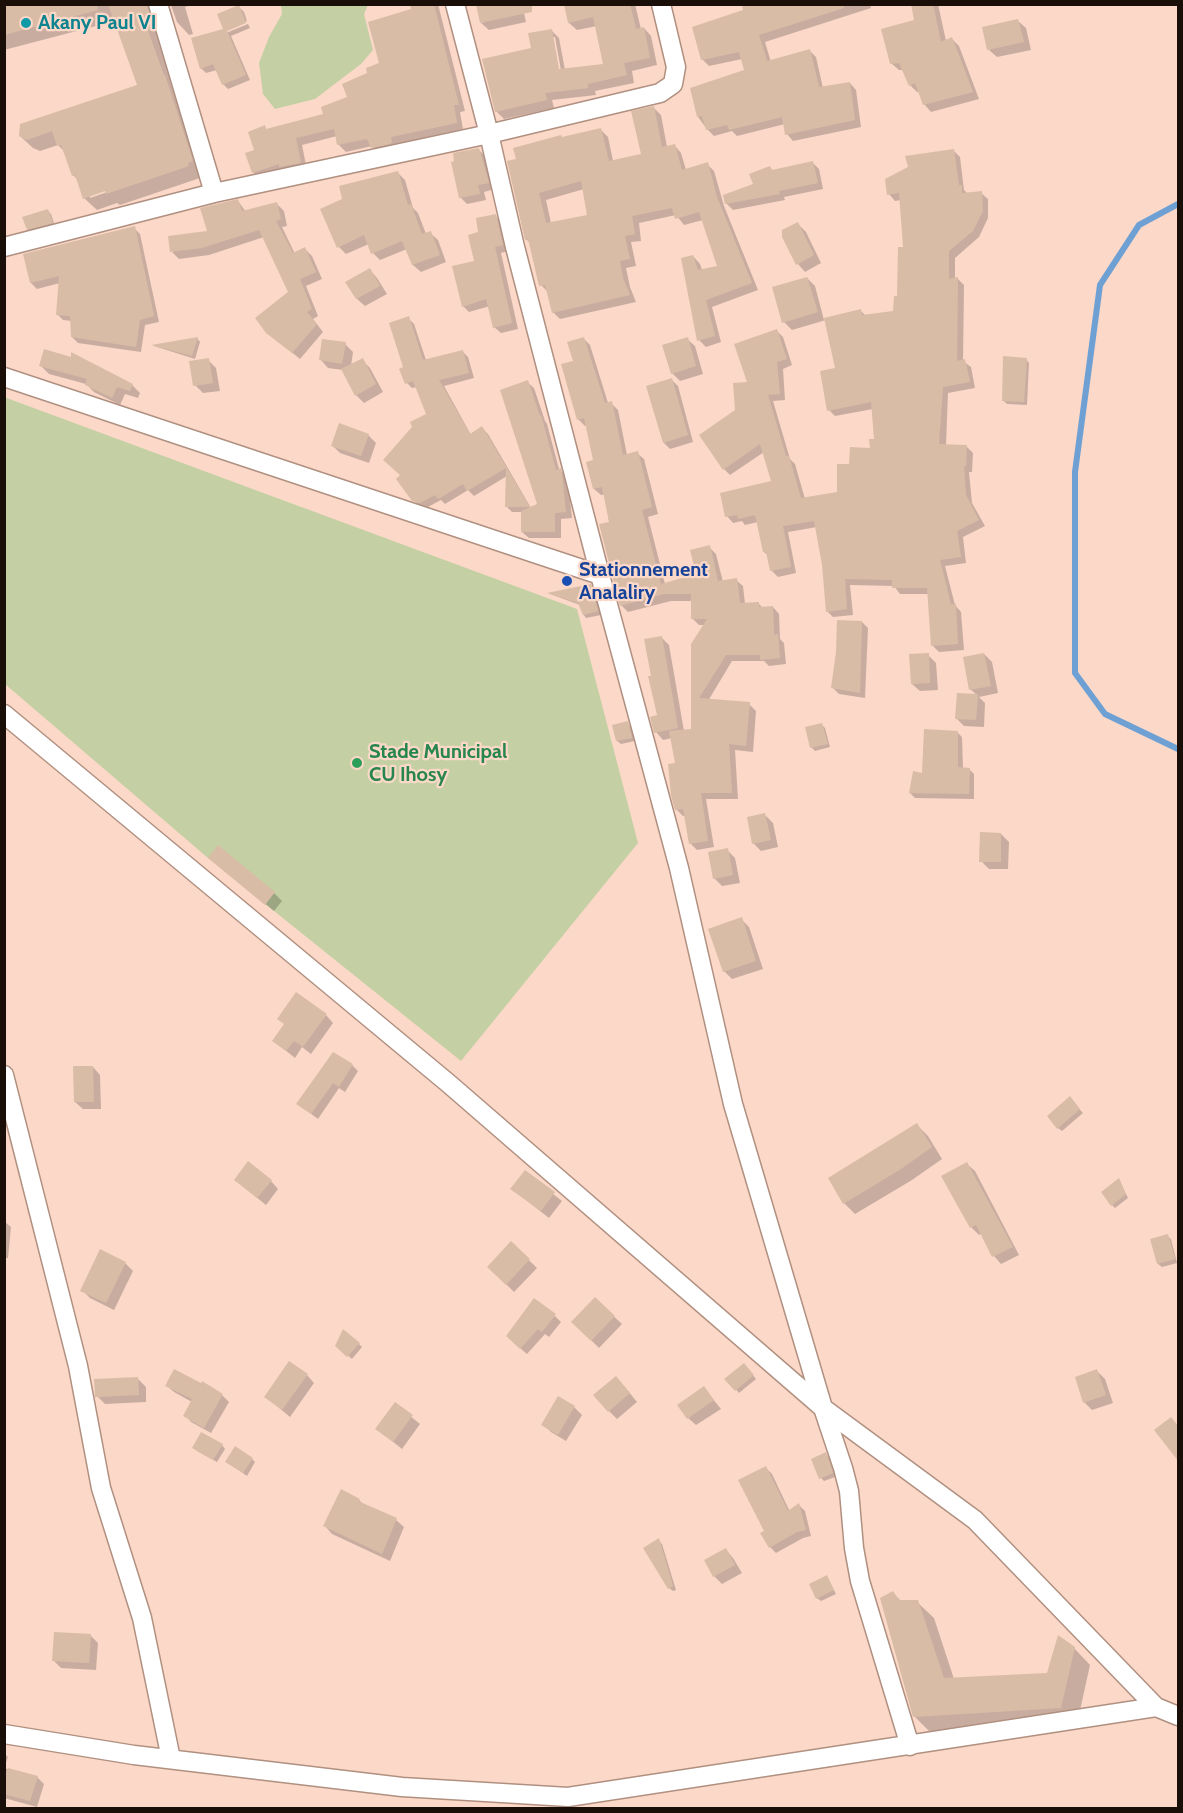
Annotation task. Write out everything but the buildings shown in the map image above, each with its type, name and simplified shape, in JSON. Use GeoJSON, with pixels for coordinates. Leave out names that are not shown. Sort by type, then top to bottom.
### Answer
{"type":"FeatureCollection","features":[{"type":"Feature","properties":{"kind":"street"},"geometry":{"type":"LineString","coordinates":[[158,4],[214,193]]}},
{"type":"Feature","properties":{"kind":"street"},"geometry":{"type":"LineString","coordinates":[[455,4],[600,575],[679,868],[734,1104],[849,1491],[854,1548],[860,1581],[910,1746]]}},
{"type":"Feature","properties":{"kind":"street"},"geometry":{"type":"LineString","coordinates":[[4,247],[214,193],[489,134],[660,93],[673,84],[676,67],[662,4]]}},
{"type":"Feature","properties":{"kind":"street"},"geometry":{"type":"LineString","coordinates":[[4,377],[600,575]]}},
{"type":"Feature","properties":{"kind":"street"},"geometry":{"type":"LineString","coordinates":[[4,714],[448,1083],[823,1408],[975,1520],[1156,1707],[1179,1716]]}},
{"type":"Feature","properties":{"kind":"street"},"geometry":{"type":"LineString","coordinates":[[4,1075],[78,1366],[102,1488],[142,1618],[171,1759]]}},
{"type":"Feature","properties":{"kind":"street"},"geometry":{"type":"LineString","coordinates":[[4,1734],[171,1759],[402,1787],[568,1797],[1156,1707]]}},
{"type":"Feature","properties":{"kind":"green space"},"geometry":{"type":"Polygon","coordinates":[[[281,5],[368,5],[364,14],[373,50],[361,64],[315,99],[275,109],[263,94],[259,63],[269,37],[282,14],[281,5]]]}},
{"type":"Feature","properties":{"kind":"green space","name":"Stade Municipal CU Ihosy"},"geometry":{"type":"Polygon","coordinates":[[[4,397],[577,609],[638,843],[461,1061],[208,858],[5,684],[4,397]]]}},
{"type":"Feature","properties":{"kind":"waterway"},"geometry":{"type":"LineString","coordinates":[[1178,204],[1139,225],[1100,285],[1075,472],[1075,673],[1105,714],[1178,749]]}},
{"type":"Feature","properties":{"kind":"place","name":"Akany Paul VI"},"geometry":{"type":"Point","coordinates":[26,23]}},
{"type":"Feature","properties":{"kind":"place","name":"Stationnement Analaliry"},"geometry":{"type":"Point","coordinates":[567,581]}},
{"type":"Feature","properties":{"kind":"place","name":"Stade Municipal CU Ihosy"},"geometry":{"type":"Point","coordinates":[357,763]}}]}
